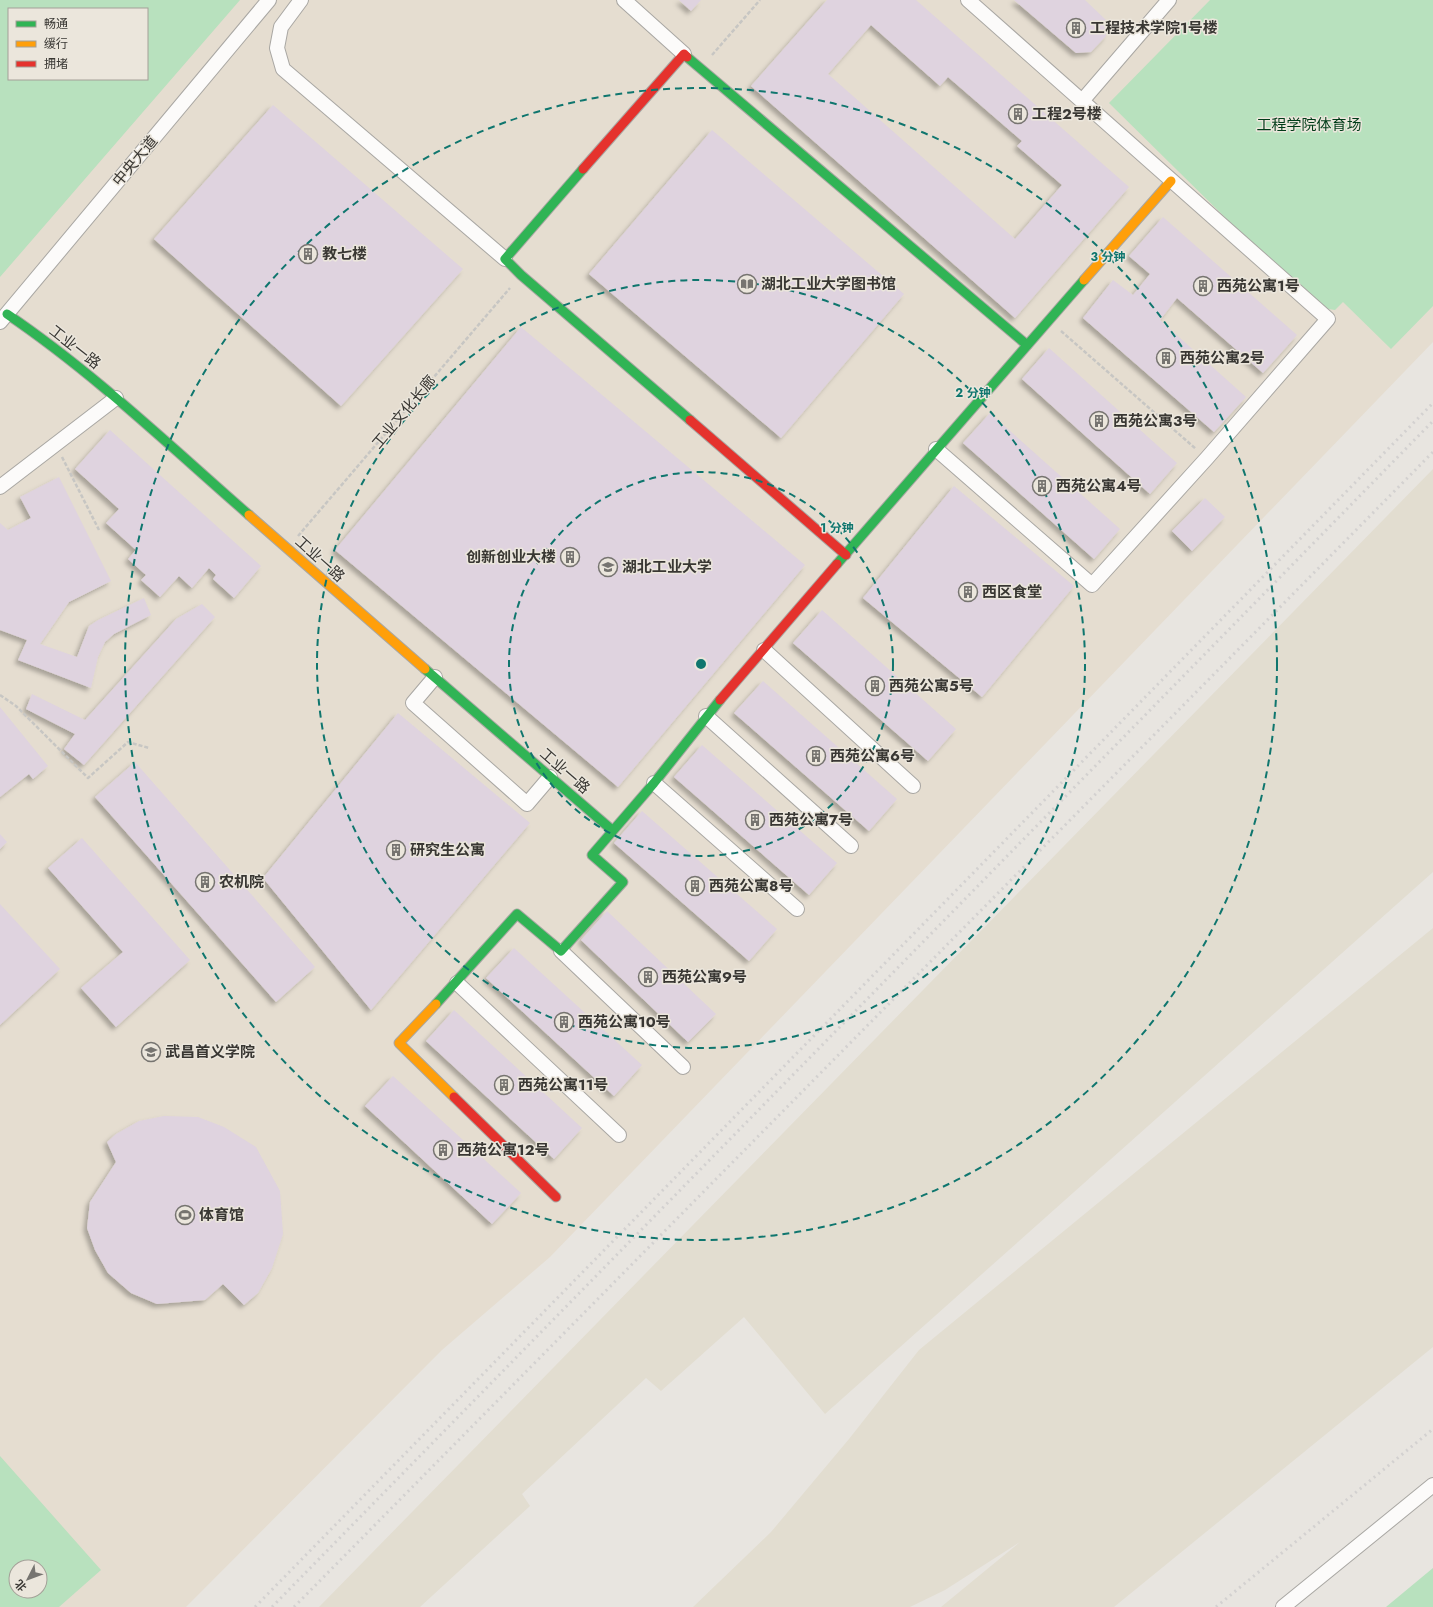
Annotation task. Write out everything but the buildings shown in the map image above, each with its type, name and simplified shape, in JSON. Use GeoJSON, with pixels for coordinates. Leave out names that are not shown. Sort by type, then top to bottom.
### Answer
{"type":"FeatureCollection","features":[{"type":"Feature","properties":{"kind":"street","name":"中央大道"},"geometry":{"type":"LineString","coordinates":[[3,318],[269,0]]}},
{"type":"Feature","properties":{"kind":"street"},"geometry":{"type":"LineString","coordinates":[[301,0],[281,26],[277,48],[283,69],[505,259],[521,275],[846,555]]}},
{"type":"Feature","properties":{"kind":"street"},"geometry":{"type":"LineString","coordinates":[[624,0],[684,54],[1027,345]]}},
{"type":"Feature","properties":{"kind":"street"},"geometry":{"type":"LineString","coordinates":[[936,449],[1092,585],[1207,458],[1328,319],[968,0]]}},
{"type":"Feature","properties":{"kind":"street"},"geometry":{"type":"LineString","coordinates":[[1082,101],[1169,0]]}},
{"type":"Feature","properties":{"kind":"street"},"geometry":{"type":"LineString","coordinates":[[505,259],[684,54]]}},
{"type":"Feature","properties":{"kind":"street"},"geometry":{"type":"LineString","coordinates":[[561,951],[623,882],[592,855],[654,783],[706,716],[936,449],[1171,181]]}},
{"type":"Feature","properties":{"kind":"street","name":"工业一路"},"geometry":{"type":"LineString","coordinates":[[3,318],[50,343],[116,398],[287,549],[612,830]]}},
{"type":"Feature","properties":{"kind":"street"},"geometry":{"type":"LineString","coordinates":[[0,487],[116,398]]}},
{"type":"Feature","properties":{"kind":"street"},"geometry":{"type":"LineString","coordinates":[[764,650],[913,786]]}},
{"type":"Feature","properties":{"kind":"street"},"geometry":{"type":"LineString","coordinates":[[435,677],[413,703],[527,804],[550,777]]}},
{"type":"Feature","properties":{"kind":"street"},"geometry":{"type":"LineString","coordinates":[[706,716],[851,846]]}},
{"type":"Feature","properties":{"kind":"street"},"geometry":{"type":"LineString","coordinates":[[654,783],[797,909]]}},
{"type":"Feature","properties":{"kind":"street"},"geometry":{"type":"LineString","coordinates":[[556,1197],[399,1043],[457,983],[517,914],[561,951],[684,1067]]}},
{"type":"Feature","properties":{"kind":"street"},"geometry":{"type":"LineString","coordinates":[[457,983],[619,1135]]}},
{"type":"Feature","properties":{"kind":"street"},"geometry":{"type":"LineString","coordinates":[[1283,1607],[1433,1485]]}},
{"type":"Feature","properties":{"kind":"path"},"geometry":{"type":"LineString","coordinates":[[701,68],[760,0]]}},
{"type":"Feature","properties":{"kind":"path","name":"工业文化长廊"},"geometry":{"type":"LineString","coordinates":[[287,549],[521,275]]}},
{"type":"Feature","properties":{"kind":"path"},"geometry":{"type":"LineString","coordinates":[[1049,320],[1207,458]]}},
{"type":"Feature","properties":{"kind":"path"},"geometry":{"type":"LineString","coordinates":[[56,444],[98,530]]}},
{"type":"Feature","properties":{"kind":"path"},"geometry":{"type":"LineString","coordinates":[[0,695],[16,706],[88,778],[128,742],[149,748]]}},
{"type":"Feature","properties":{"kind":"shaded area","name":"湖北工业大学"},"geometry":{"type":"Polygon","coordinates":[[[0,0],[1433,0],[1433,342],[550,1257],[442,1350],[186,1607],[0,1607],[0,0]]]}},
{"type":"Feature","properties":{"kind":"shaded area"},"geometry":{"type":"Polygon","coordinates":[[[1433,469],[1433,872],[825,1414],[744,1317],[661,1391],[646,1378],[522,1494],[530,1506],[420,1607],[319,1607],[1433,469]]]}},
{"type":"Feature","properties":{"kind":"shaded area"},"geometry":{"type":"Polygon","coordinates":[[[1433,928],[1433,1347],[1114,1607],[941,1607],[1020,1542],[945,1590],[910,1607],[693,1607],[771,1532],[849,1439],[919,1350],[1433,928]]]}},
{"type":"Feature","properties":{"kind":"green space"},"geometry":{"type":"Polygon","coordinates":[[[0,0],[240,0],[0,277],[0,0]]]}},
{"type":"Feature","properties":{"kind":"green space","name":"工程学院体育场"},"geometry":{"type":"Polygon","coordinates":[[[1210,0],[1433,0],[1433,306],[1391,349],[1343,302],[1335,310],[1316,307],[1109,103],[1210,0]]]}},
{"type":"Feature","properties":{"kind":"green space"},"geometry":{"type":"Polygon","coordinates":[[[0,1456],[101,1570],[59,1607],[0,1607],[0,1456]]]}},
{"type":"Feature","properties":{"kind":"green space"},"geometry":{"type":"Polygon","coordinates":[[[1433,1568],[1433,1607],[1386,1607],[1433,1568]]]}},
{"type":"Feature","properties":{"kind":"railway"},"geometry":{"type":"LineString","coordinates":[[255,1607],[1433,403]]}},
{"type":"Feature","properties":{"kind":"railway"},"geometry":{"type":"LineString","coordinates":[[272,1607],[1433,421]]}},
{"type":"Feature","properties":{"kind":"railway"},"geometry":{"type":"LineString","coordinates":[[294,1607],[1433,452]]}},
{"type":"Feature","properties":{"kind":"railway"},"geometry":{"type":"LineString","coordinates":[[1216,1607],[1433,1429]]}},
{"type":"Feature","properties":{"kind":"traffic: fast"},"geometry":{"type":"LineString","coordinates":[[687,57],[1027,345]]}},
{"type":"Feature","properties":{"kind":"traffic: fast"},"geometry":{"type":"LineString","coordinates":[[583,169],[505,259],[521,275],[690,420]]}},
{"type":"Feature","properties":{"kind":"traffic: fast"},"geometry":{"type":"LineString","coordinates":[[837,564],[1084,280]]}},
{"type":"Feature","properties":{"kind":"traffic: fast"},"geometry":{"type":"LineString","coordinates":[[7,314],[101,385],[249,515]]}},
{"type":"Feature","properties":{"kind":"traffic: fast"},"geometry":{"type":"LineString","coordinates":[[425,669],[612,830]]}},
{"type":"Feature","properties":{"kind":"traffic: fast"},"geometry":{"type":"LineString","coordinates":[[436,1004],[517,914],[561,951],[623,882],[592,855],[654,783],[720,700]]}},
{"type":"Feature","properties":{"kind":"traffic: slow"},"geometry":{"type":"LineString","coordinates":[[1084,280],[1171,181]]}},
{"type":"Feature","properties":{"kind":"traffic: slow"},"geometry":{"type":"LineString","coordinates":[[249,515],[425,669]]}},
{"type":"Feature","properties":{"kind":"traffic: slow"},"geometry":{"type":"LineString","coordinates":[[436,1004],[399,1043],[454,1097]]}},
{"type":"Feature","properties":{"kind":"traffic: jam"},"geometry":{"type":"LineString","coordinates":[[583,169],[684,54],[687,57]]}},
{"type":"Feature","properties":{"kind":"traffic: jam"},"geometry":{"type":"LineString","coordinates":[[690,420],[846,555]]}},
{"type":"Feature","properties":{"kind":"traffic: jam"},"geometry":{"type":"LineString","coordinates":[[720,700],[837,564]]}},
{"type":"Feature","properties":{"kind":"traffic: jam"},"geometry":{"type":"LineString","coordinates":[[454,1097],[556,1197]]}},
{"type":"Feature","properties":{"kind":"place","name":"工程技术学院1号楼"},"geometry":{"type":"Point","coordinates":[1076,28]}},
{"type":"Feature","properties":{"kind":"place","name":"工程2号楼"},"geometry":{"type":"Point","coordinates":[1018,114]}},
{"type":"Feature","properties":{"kind":"place","name":"教七楼"},"geometry":{"type":"Point","coordinates":[308,254]}},
{"type":"Feature","properties":{"kind":"place","name":"湖北工业大学图书馆"},"geometry":{"type":"Point","coordinates":[747,284]}},
{"type":"Feature","properties":{"kind":"place","name":"西苑公寓1号"},"geometry":{"type":"Point","coordinates":[1203,286]}},
{"type":"Feature","properties":{"kind":"place","name":"西苑公寓2号"},"geometry":{"type":"Point","coordinates":[1166,358]}},
{"type":"Feature","properties":{"kind":"place","name":"西苑公寓3号"},"geometry":{"type":"Point","coordinates":[1099,421]}},
{"type":"Feature","properties":{"kind":"place","name":"西苑公寓4号"},"geometry":{"type":"Point","coordinates":[1042,486]}},
{"type":"Feature","properties":{"kind":"place","name":"创新创业大楼"},"geometry":{"type":"Point","coordinates":[570,557]}},
{"type":"Feature","properties":{"kind":"place","name":"湖北工业大学"},"geometry":{"type":"Point","coordinates":[608,567]}},
{"type":"Feature","properties":{"kind":"place","name":"西区食堂"},"geometry":{"type":"Point","coordinates":[968,592]}},
{"type":"Feature","properties":{"kind":"place","name":"西苑公寓5号"},"geometry":{"type":"Point","coordinates":[875,686]}},
{"type":"Feature","properties":{"kind":"place","name":"西苑公寓6号"},"geometry":{"type":"Point","coordinates":[816,756]}},
{"type":"Feature","properties":{"kind":"place","name":"西苑公寓7号"},"geometry":{"type":"Point","coordinates":[755,820]}},
{"type":"Feature","properties":{"kind":"place","name":"研究生公寓"},"geometry":{"type":"Point","coordinates":[396,850]}},
{"type":"Feature","properties":{"kind":"place","name":"农机院"},"geometry":{"type":"Point","coordinates":[205,882]}},
{"type":"Feature","properties":{"kind":"place","name":"西苑公寓8号"},"geometry":{"type":"Point","coordinates":[695,886]}},
{"type":"Feature","properties":{"kind":"place","name":"西苑公寓9号"},"geometry":{"type":"Point","coordinates":[648,977]}},
{"type":"Feature","properties":{"kind":"place","name":"西苑公寓10号"},"geometry":{"type":"Point","coordinates":[564,1022]}},
{"type":"Feature","properties":{"kind":"place","name":"武昌首义学院"},"geometry":{"type":"Point","coordinates":[151,1052]}},
{"type":"Feature","properties":{"kind":"place","name":"西苑公寓11号"},"geometry":{"type":"Point","coordinates":[504,1085]}},
{"type":"Feature","properties":{"kind":"place","name":"西苑公寓12号"},"geometry":{"type":"Point","coordinates":[443,1150]}},
{"type":"Feature","properties":{"kind":"place","name":"体育馆"},"geometry":{"type":"Point","coordinates":[185,1215]}}]}
